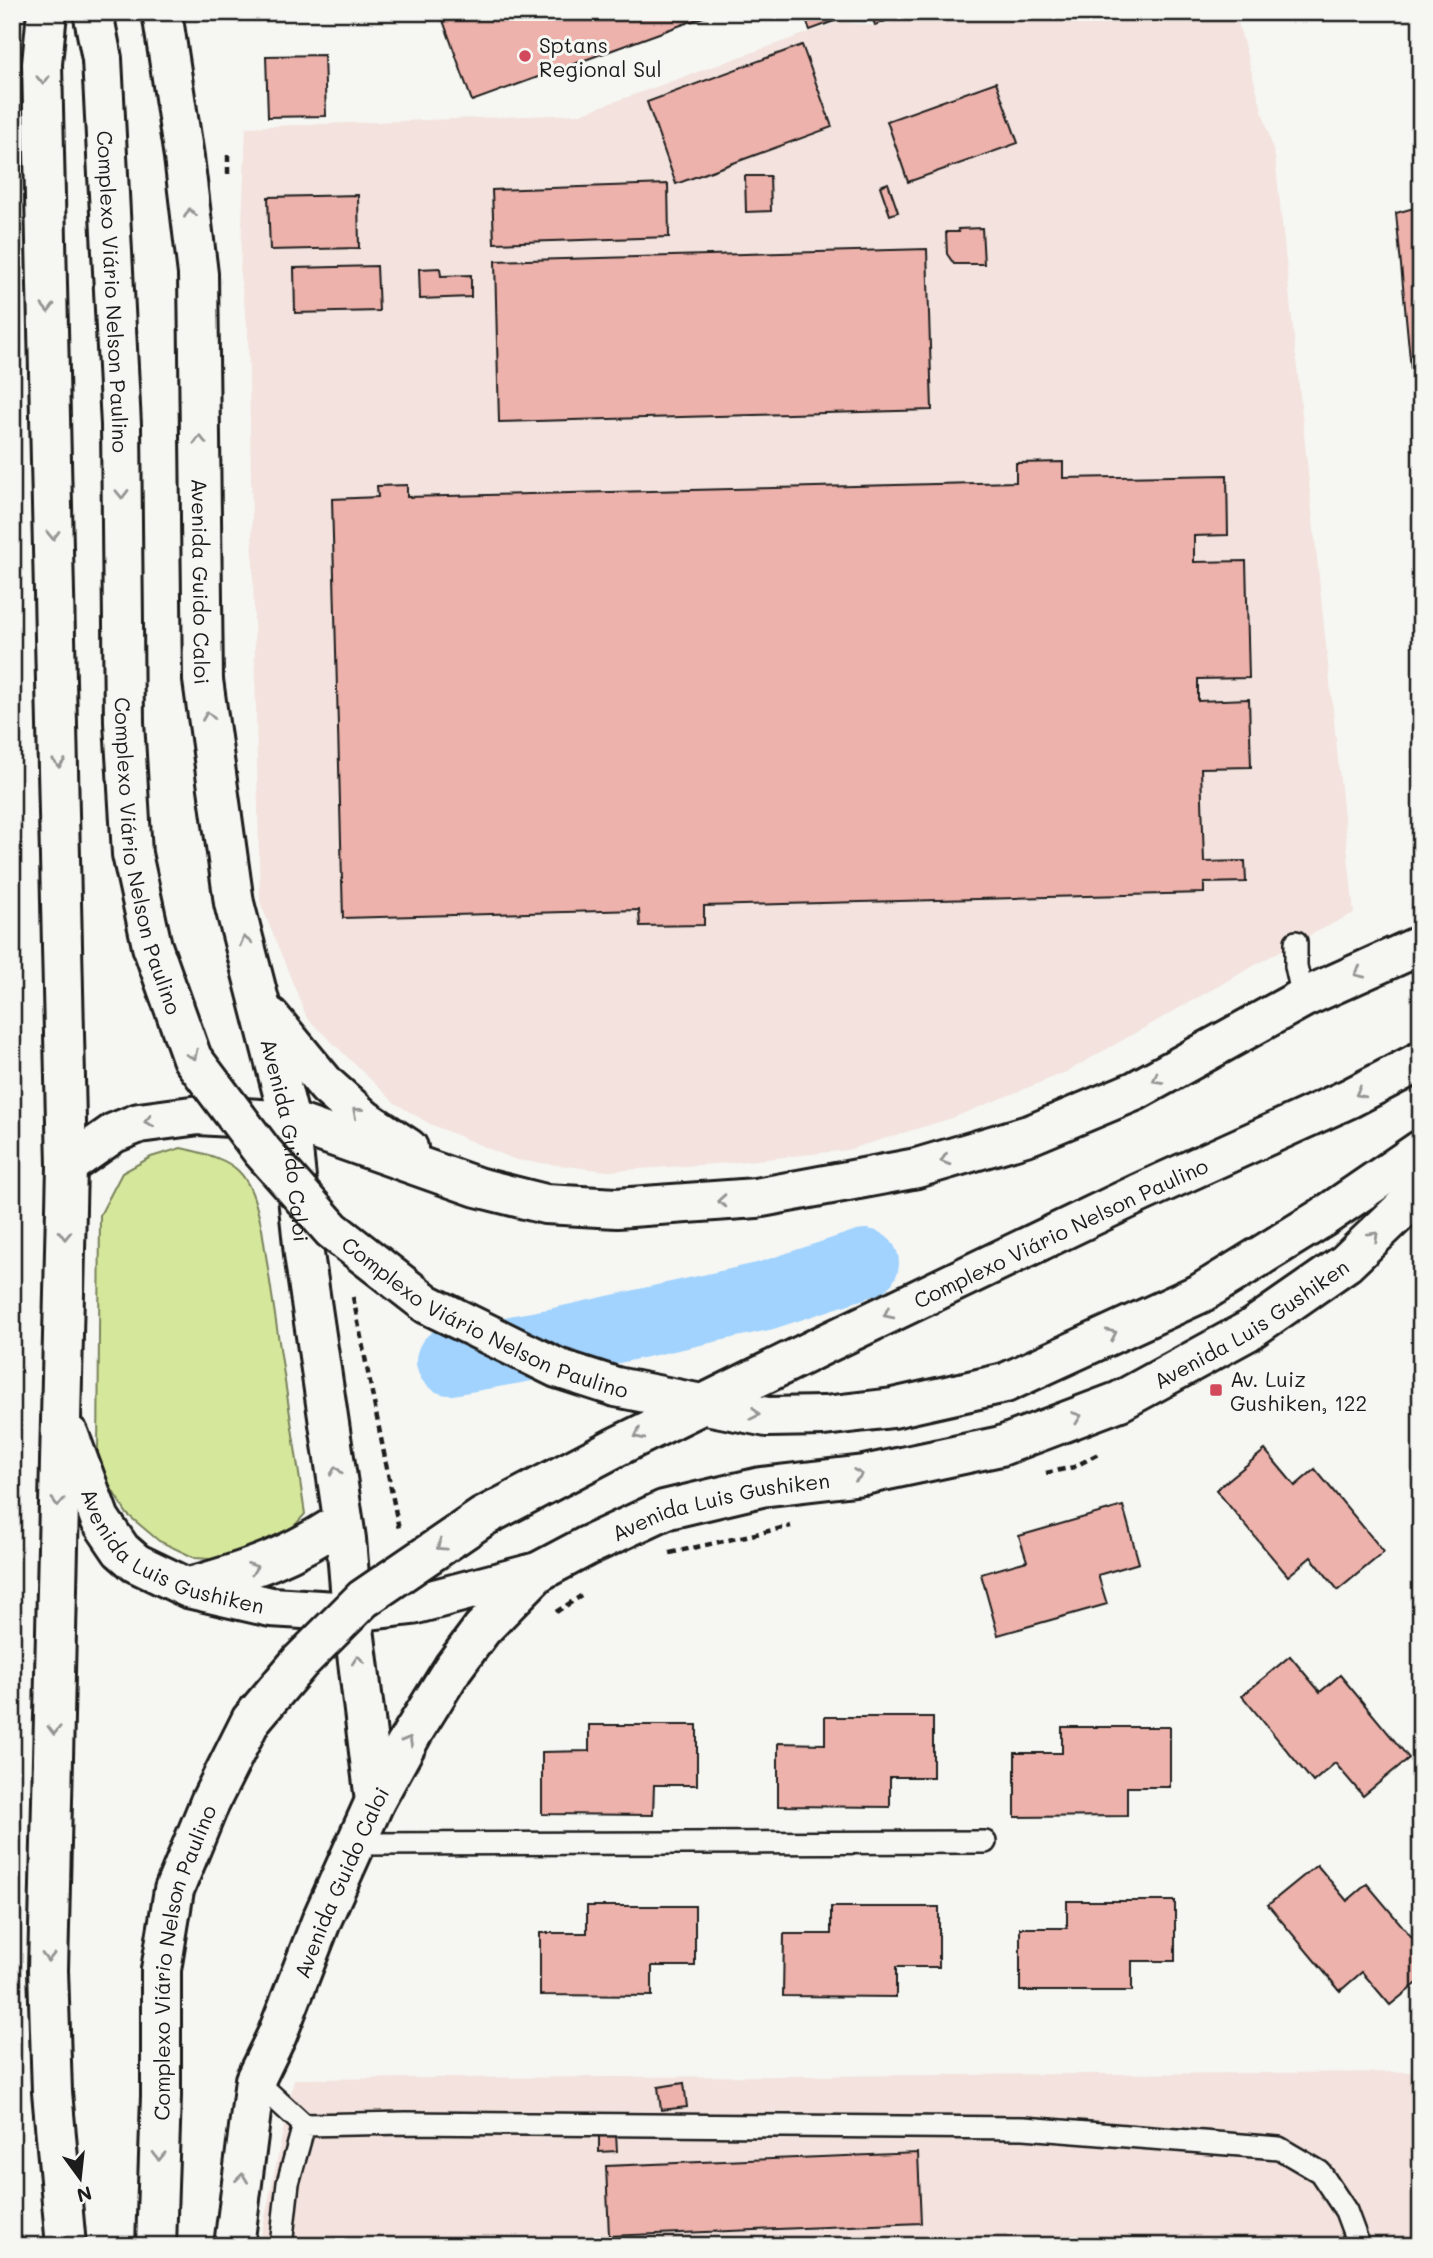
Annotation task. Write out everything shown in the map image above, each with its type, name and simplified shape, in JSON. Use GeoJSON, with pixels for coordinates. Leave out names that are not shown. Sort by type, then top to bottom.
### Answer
{"type":"FeatureCollection","features":[{"type":"Feature","properties":{"kind":"main road"},"geometry":{"type":"LineString","coordinates":[[47,12],[42,64],[66,1166],[48,1970],[52,2092],[66,2246]]}},
{"type":"Feature","properties":{"kind":"main road","name":"Complexo Viário Nelson Paulino"},"geometry":{"type":"LineString","coordinates":[[93,12],[102,59],[121,425],[124,722],[132,854],[152,946],[192,1058],[262,1151],[332,1230],[427,1304],[557,1368],[616,1387],[767,1417],[824,1416],[893,1408],[1005,1382],[1200,1293],[1322,1218],[1421,1150]]}},
{"type":"Feature","properties":{"kind":"main road","name":"Avenida Guido Caloi"},"geometry":{"type":"LineString","coordinates":[[162,12],[198,274],[203,680],[234,903],[290,1121],[304,1254],[343,1521],[375,1801],[322,1919],[277,2035],[255,2080],[234,2246]]}},
{"type":"Feature","properties":{"kind":"main road"},"geometry":{"type":"LineString","coordinates":[[66,1166],[114,1133],[139,1122],[199,1115],[290,1121],[477,1187],[545,1204],[617,1209],[756,1198],[916,1168],[1032,1134],[1135,1091],[1304,998],[1421,945]]}},
{"type":"Feature","properties":{"kind":"main road"},"geometry":{"type":"LineString","coordinates":[[262,1007],[327,1086],[365,1119],[402,1146],[477,1187]]}},
{"type":"Feature","properties":{"kind":"main road","name":"Complexo Viário Nelson Paulino"},"geometry":{"type":"LineString","coordinates":[[156,2236],[161,2096],[161,1970],[174,1891],[209,1802],[251,1720],[300,1662],[363,1599],[483,1517],[616,1447],[1140,1193],[1350,1098],[1421,1061]]}},
{"type":"Feature","properties":{"kind":"main road","name":"Avenida Luis Gushiken"},"geometry":{"type":"LineString","coordinates":[[60,1410],[100,1519],[111,1538],[136,1563],[188,1588],[271,1607],[352,1612],[412,1605],[538,1572],[663,1510],[761,1487],[864,1475],[1001,1446],[1120,1401],[1248,1331],[1346,1263],[1421,1191]]}},
{"type":"Feature","properties":{"kind":"main road"},"geometry":{"type":"LineString","coordinates":[[188,1588],[250,1570],[282,1557],[343,1521]]}},
{"type":"Feature","properties":{"kind":"main road"},"geometry":{"type":"LineString","coordinates":[[375,1801],[453,1668],[482,1629],[538,1572]]}},
{"type":"Feature","properties":{"kind":"lane"},"geometry":{"type":"LineString","coordinates":[[1296,942],[1296,966],[1304,998]]}},
{"type":"Feature","properties":{"kind":"lane"},"geometry":{"type":"LineString","coordinates":[[356,1844],[985,1842]]}},
{"type":"Feature","properties":{"kind":"lane"},"geometry":{"type":"LineString","coordinates":[[255,2080],[304,2125],[405,2123],[1024,2128],[1279,2148],[1320,2172],[1346,2211],[1359,2246]]}},
{"type":"Feature","properties":{"kind":"lane"},"geometry":{"type":"LineString","coordinates":[[281,2246],[288,2183],[304,2125]]}},
{"type":"Feature","properties":{"kind":"path"},"geometry":{"type":"LineString","coordinates":[[228,155],[229,182]]}},
{"type":"Feature","properties":{"kind":"path"},"geometry":{"type":"LineString","coordinates":[[352,1292],[401,1537]]}},
{"type":"Feature","properties":{"kind":"shaded area"},"geometry":{"type":"Polygon","coordinates":[[[922,12],[1235,12],[1275,157],[1354,913],[1296,942],[1066,1072],[952,1118],[847,1150],[729,1163],[608,1171],[516,1160],[430,1124],[395,1103],[307,1018],[260,902],[248,330],[240,275],[246,127],[580,114],[838,22],[879,26],[922,12]]]}},
{"type":"Feature","properties":{"kind":"shaded area"},"geometry":{"type":"Polygon","coordinates":[[[1421,2072],[1421,2246],[259,2246],[294,2079],[1421,2072]]]}},
{"type":"Feature","properties":{"kind":"green space"},"geometry":{"type":"Polygon","coordinates":[[[181,1148],[229,1164],[239,1171],[252,1193],[262,1229],[305,1514],[289,1532],[224,1560],[195,1558],[159,1541],[127,1514],[109,1485],[98,1454],[100,1215],[122,1173],[151,1157],[181,1148]]]}},
{"type":"Feature","properties":{"kind":"building","name":"Sptans Regional Sul"},"geometry":{"type":"Polygon","coordinates":[[[440,12],[717,12],[472,101],[440,12]]]}},
{"type":"Feature","properties":{"kind":"building"},"geometry":{"type":"Polygon","coordinates":[[[803,12],[859,12],[810,30],[803,12]]]}},
{"type":"Feature","properties":{"kind":"building"},"geometry":{"type":"Polygon","coordinates":[[[870,12],[901,12],[902,15],[875,25],[870,12]]]}},
{"type":"Feature","properties":{"kind":"building"},"geometry":{"type":"Polygon","coordinates":[[[802,45],[832,127],[676,184],[647,102],[802,45]]]}},
{"type":"Feature","properties":{"kind":"building"},"geometry":{"type":"Polygon","coordinates":[[[324,55],[326,116],[268,117],[266,56],[324,55]]]}},
{"type":"Feature","properties":{"kind":"building"},"geometry":{"type":"Polygon","coordinates":[[[996,82],[1018,143],[908,182],[887,121],[996,82]]]}},
{"type":"Feature","properties":{"kind":"building"},"geometry":{"type":"Polygon","coordinates":[[[745,176],[770,176],[771,211],[746,212],[745,176]]]}},
{"type":"Feature","properties":{"kind":"building"},"geometry":{"type":"Polygon","coordinates":[[[888,183],[898,212],[890,215],[880,186],[888,183]]]}},
{"type":"Feature","properties":{"kind":"building"},"geometry":{"type":"Polygon","coordinates":[[[668,184],[669,237],[494,243],[492,190],[668,184]]]}},
{"type":"Feature","properties":{"kind":"building"},"geometry":{"type":"Polygon","coordinates":[[[358,195],[359,248],[270,250],[268,197],[358,195]]]}},
{"type":"Feature","properties":{"kind":"building"},"geometry":{"type":"Polygon","coordinates":[[[1421,206],[1421,474],[1396,213],[1421,206]]]}},
{"type":"Feature","properties":{"kind":"building"},"geometry":{"type":"Polygon","coordinates":[[[982,228],[984,264],[954,264],[947,254],[946,232],[982,228]]]}},
{"type":"Feature","properties":{"kind":"building"},"geometry":{"type":"Polygon","coordinates":[[[927,249],[932,410],[499,422],[495,261],[927,249]]]}},
{"type":"Feature","properties":{"kind":"building"},"geometry":{"type":"Polygon","coordinates":[[[377,266],[379,311],[295,313],[294,268],[377,266]]]}},
{"type":"Feature","properties":{"kind":"building"},"geometry":{"type":"Polygon","coordinates":[[[440,268],[441,276],[471,275],[471,297],[420,299],[419,269],[440,268]]]}},
{"type":"Feature","properties":{"kind":"building"},"geometry":{"type":"Polygon","coordinates":[[[1063,462],[1063,478],[1227,475],[1228,535],[1194,536],[1194,562],[1246,561],[1249,678],[1198,679],[1198,701],[1249,699],[1251,767],[1201,768],[1204,862],[1245,861],[1246,882],[1204,883],[1204,893],[704,906],[704,925],[640,926],[639,910],[343,918],[332,499],[378,497],[377,486],[407,485],[407,497],[1016,482],[1016,463],[1063,462]]]}},
{"type":"Feature","properties":{"kind":"building"},"geometry":{"type":"Polygon","coordinates":[[[1265,1450],[1295,1486],[1315,1469],[1384,1552],[1338,1590],[1311,1557],[1288,1576],[1216,1490],[1265,1450]]]}},
{"type":"Feature","properties":{"kind":"building"},"geometry":{"type":"Polygon","coordinates":[[[1123,1506],[1139,1563],[1098,1575],[1107,1604],[998,1635],[981,1574],[1027,1561],[1019,1536],[1123,1506]]]}},
{"type":"Feature","properties":{"kind":"building"},"geometry":{"type":"Polygon","coordinates":[[[1290,1656],[1320,1692],[1340,1675],[1409,1758],[1363,1796],[1335,1763],[1313,1782],[1242,1696],[1290,1656]]]}},
{"type":"Feature","properties":{"kind":"building"},"geometry":{"type":"Polygon","coordinates":[[[825,1717],[933,1717],[933,1777],[890,1777],[890,1807],[778,1806],[778,1743],[825,1744],[825,1717]]]}},
{"type":"Feature","properties":{"kind":"building"},"geometry":{"type":"Polygon","coordinates":[[[589,1725],[697,1725],[697,1785],[654,1785],[653,1815],[542,1814],[542,1752],[589,1751],[589,1725]]]}},
{"type":"Feature","properties":{"kind":"building"},"geometry":{"type":"Polygon","coordinates":[[[1062,1727],[1170,1727],[1170,1787],[1127,1787],[1127,1816],[1015,1817],[1015,1753],[1062,1753],[1062,1727]]]}},
{"type":"Feature","properties":{"kind":"building"},"geometry":{"type":"Polygon","coordinates":[[[1317,1865],[1347,1901],[1367,1884],[1421,1948],[1421,1980],[1390,2005],[1362,1972],[1340,1991],[1268,1905],[1317,1865]]]}},
{"type":"Feature","properties":{"kind":"building"},"geometry":{"type":"Polygon","coordinates":[[[1067,1901],[1175,1901],[1175,1961],[1132,1961],[1132,1991],[1020,1991],[1020,1928],[1067,1928],[1067,1901]]]}},
{"type":"Feature","properties":{"kind":"building"},"geometry":{"type":"Polygon","coordinates":[[[587,1906],[695,1906],[695,1966],[652,1966],[652,1996],[540,1995],[540,1933],[587,1933],[587,1906]]]}},
{"type":"Feature","properties":{"kind":"building"},"geometry":{"type":"Polygon","coordinates":[[[831,1907],[939,1907],[939,1967],[896,1967],[896,1997],[783,1996],[784,1934],[831,1934],[831,1907]]]}},
{"type":"Feature","properties":{"kind":"building"},"geometry":{"type":"Polygon","coordinates":[[[684,2083],[687,2107],[661,2110],[658,2087],[684,2083]]]}},
{"type":"Feature","properties":{"kind":"building"},"geometry":{"type":"Polygon","coordinates":[[[616,2134],[617,2151],[599,2152],[599,2135],[616,2134]]]}},
{"type":"Feature","properties":{"kind":"building"},"geometry":{"type":"Polygon","coordinates":[[[918,2153],[921,2223],[609,2236],[606,2166],[918,2153]]]}},
{"type":"Feature","properties":{"kind":"waterway"},"geometry":{"type":"LineString","coordinates":[[450,1361],[557,1342],[765,1296],[865,1263]]}},
{"type":"Feature","properties":{"kind":"place","name":"Sptans Regional Sul"},"geometry":{"type":"Point","coordinates":[525,56]}},
{"type":"Feature","properties":{"kind":"place","name":"Av. Luiz Gushiken, 122"},"geometry":{"type":"Point","coordinates":[1216,1390]}}]}
